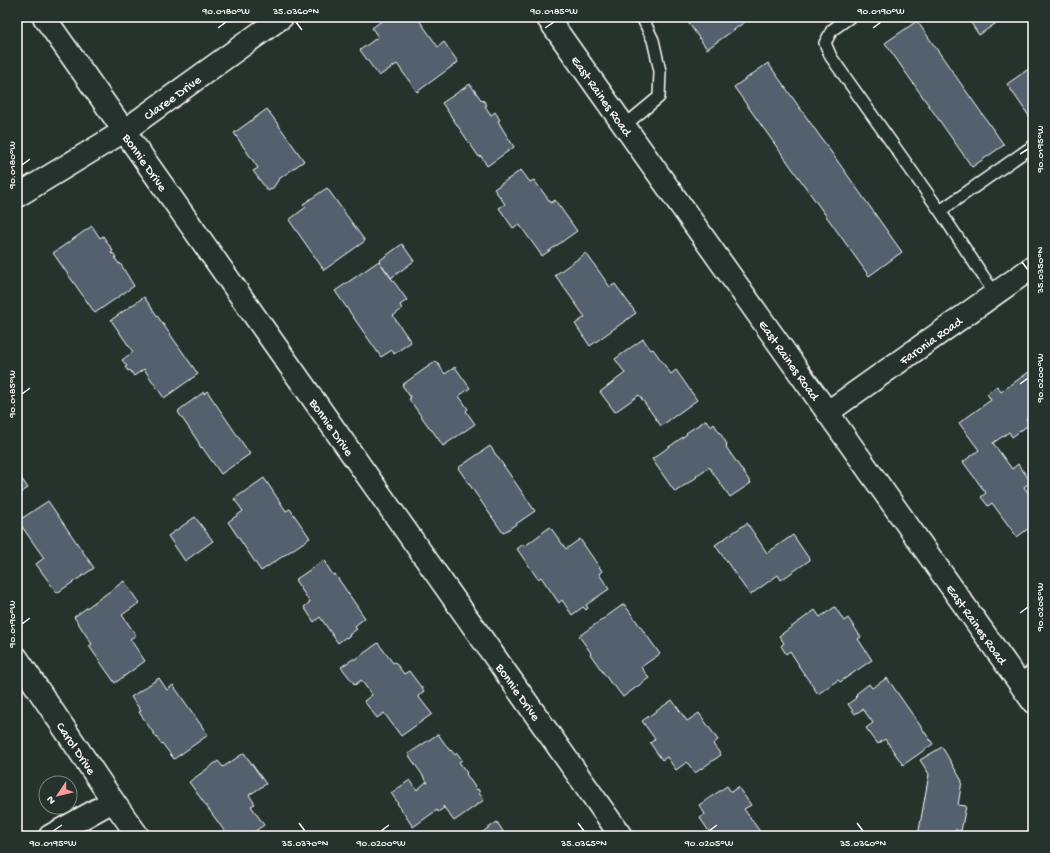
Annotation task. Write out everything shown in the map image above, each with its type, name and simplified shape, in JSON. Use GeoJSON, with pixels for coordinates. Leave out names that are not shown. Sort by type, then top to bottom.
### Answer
{"type":"FeatureCollection","features":[{"type":"Feature","properties":{"kind":"street","name":"Bonnie Drive"},"geometry":{"type":"LineString","coordinates":[[44,17],[621,836]]}},
{"type":"Feature","properties":{"kind":"street","name":"Claree Drive"},"geometry":{"type":"LineString","coordinates":[[17,196],[124,131],[282,17]]}},
{"type":"Feature","properties":{"kind":"street","name":"East Raines Road"},"geometry":{"type":"LineString","coordinates":[[547,17],[828,412],[1025,675],[1032,700]]}},
{"type":"Feature","properties":{"kind":"street","name":"Faronia Road"},"geometry":{"type":"LineString","coordinates":[[828,412],[1033,267]]}},
{"type":"Feature","properties":{"kind":"street","name":"Carol Drive"},"geometry":{"type":"LineString","coordinates":[[17,658],[138,836]]}},
{"type":"Feature","properties":{"kind":"street"},"geometry":{"type":"LineString","coordinates":[[50,836],[114,801]]}},
{"type":"Feature","properties":{"kind":"lane"},"geometry":{"type":"LineString","coordinates":[[624,126],[659,97],[660,71],[653,40],[642,17]]}},
{"type":"Feature","properties":{"kind":"lane"},"geometry":{"type":"LineString","coordinates":[[850,17],[832,30],[825,43],[832,57],[940,211],[995,294]]}},
{"type":"Feature","properties":{"kind":"lane"},"geometry":{"type":"LineString","coordinates":[[940,211],[1033,146]]}},
{"type":"Feature","properties":{"kind":"building"},"geometry":{"type":"Polygon","coordinates":[[[387,17],[417,17],[438,47],[444,42],[458,62],[417,92],[397,64],[379,76],[360,50],[378,37],[372,28],[387,17]]]}},
{"type":"Feature","properties":{"kind":"building"},"geometry":{"type":"Polygon","coordinates":[[[752,17],[707,49],[685,18],[752,17]]]}},
{"type":"Feature","properties":{"kind":"building"},"geometry":{"type":"Polygon","coordinates":[[[967,17],[1005,17],[979,35],[967,17]]]}},
{"type":"Feature","properties":{"kind":"building"},"geometry":{"type":"Polygon","coordinates":[[[917,21],[1004,145],[972,167],[885,43],[917,21]]]}},
{"type":"Feature","properties":{"kind":"building"},"geometry":{"type":"Polygon","coordinates":[[[768,63],[902,252],[869,276],[734,87],[768,63]]]}},
{"type":"Feature","properties":{"kind":"building"},"geometry":{"type":"Polygon","coordinates":[[[1033,66],[1033,113],[1029,116],[1007,84],[1033,66]]]}},
{"type":"Feature","properties":{"kind":"building"},"geometry":{"type":"Polygon","coordinates":[[[470,84],[482,101],[483,100],[487,105],[485,106],[491,115],[495,112],[500,120],[498,121],[514,147],[487,166],[481,156],[479,157],[442,103],[470,84]]]}},
{"type":"Feature","properties":{"kind":"building"},"geometry":{"type":"Polygon","coordinates":[[[267,109],[304,161],[279,179],[273,188],[268,191],[253,171],[258,168],[234,133],[267,109]]]}},
{"type":"Feature","properties":{"kind":"building"},"geometry":{"type":"Polygon","coordinates":[[[521,170],[530,182],[534,180],[551,203],[555,200],[577,231],[542,256],[519,224],[513,228],[499,208],[505,204],[494,189],[521,170]]]}},
{"type":"Feature","properties":{"kind":"building"},"geometry":{"type":"Polygon","coordinates":[[[327,188],[365,241],[324,270],[289,220],[306,207],[303,204],[327,188]]]}},
{"type":"Feature","properties":{"kind":"building"},"geometry":{"type":"Polygon","coordinates":[[[92,226],[100,238],[103,236],[113,251],[111,253],[113,253],[116,257],[115,258],[119,264],[120,263],[134,286],[95,313],[53,253],[92,226]]]}},
{"type":"Feature","properties":{"kind":"building"},"geometry":{"type":"Polygon","coordinates":[[[402,244],[414,261],[391,278],[379,261],[402,244]]]}},
{"type":"Feature","properties":{"kind":"building"},"geometry":{"type":"Polygon","coordinates":[[[586,253],[610,287],[615,284],[636,313],[590,346],[575,324],[585,317],[555,275],[586,253]]]}},
{"type":"Feature","properties":{"kind":"building"},"geometry":{"type":"Polygon","coordinates":[[[379,261],[407,300],[400,305],[402,309],[393,316],[411,342],[394,354],[392,350],[381,357],[335,291],[379,261]]]}},
{"type":"Feature","properties":{"kind":"building"},"geometry":{"type":"Polygon","coordinates":[[[144,297],[198,374],[164,398],[144,369],[134,376],[130,370],[128,371],[125,367],[127,366],[122,360],[133,352],[111,320],[144,297]]]}},
{"type":"Feature","properties":{"kind":"building"},"geometry":{"type":"Polygon","coordinates":[[[643,339],[651,350],[653,349],[671,374],[676,370],[697,400],[661,426],[639,395],[615,412],[600,392],[625,373],[615,359],[643,339]]]}},
{"type":"Feature","properties":{"kind":"building"},"geometry":{"type":"Polygon","coordinates":[[[436,361],[445,374],[455,367],[470,388],[459,396],[468,409],[466,411],[475,424],[443,446],[409,399],[411,398],[402,385],[436,361]]]}},
{"type":"Feature","properties":{"kind":"building"},"geometry":{"type":"Polygon","coordinates":[[[1033,369],[1033,414],[1026,419],[1030,424],[1012,437],[1009,432],[993,443],[1012,469],[1018,464],[1031,482],[1024,487],[1033,499],[1033,525],[1017,537],[992,503],[988,506],[981,497],[986,493],[963,462],[979,450],[959,423],[991,400],[987,394],[997,386],[1001,392],[1033,369]]]}},
{"type":"Feature","properties":{"kind":"building"},"geometry":{"type":"Polygon","coordinates":[[[207,391],[250,454],[221,474],[202,447],[201,448],[178,412],[207,391]]]}},
{"type":"Feature","properties":{"kind":"building"},"geometry":{"type":"Polygon","coordinates":[[[706,420],[711,427],[714,424],[727,444],[726,447],[751,483],[730,497],[709,467],[675,492],[652,459],[706,420]]]}},
{"type":"Feature","properties":{"kind":"building"},"geometry":{"type":"Polygon","coordinates":[[[490,446],[535,511],[503,533],[458,468],[490,446]]]}},
{"type":"Feature","properties":{"kind":"building"},"geometry":{"type":"Polygon","coordinates":[[[17,472],[28,488],[17,495],[17,472]]]}},
{"type":"Feature","properties":{"kind":"building"},"geometry":{"type":"Polygon","coordinates":[[[264,478],[286,511],[290,509],[310,538],[261,571],[228,522],[243,511],[234,499],[264,478]]]}},
{"type":"Feature","properties":{"kind":"building"},"geometry":{"type":"Polygon","coordinates":[[[48,501],[94,568],[57,593],[36,564],[44,558],[18,521],[48,501]]]}},
{"type":"Feature","properties":{"kind":"building"},"geometry":{"type":"Polygon","coordinates":[[[195,517],[213,541],[185,561],[168,536],[195,517]]]}},
{"type":"Feature","properties":{"kind":"building"},"geometry":{"type":"Polygon","coordinates":[[[747,523],[767,553],[793,535],[810,560],[781,580],[778,575],[750,595],[715,545],[747,523]]]}},
{"type":"Feature","properties":{"kind":"building"},"geometry":{"type":"Polygon","coordinates":[[[550,527],[566,549],[580,539],[602,571],[599,574],[609,589],[586,605],[588,608],[586,610],[583,607],[572,615],[562,600],[559,603],[541,577],[538,579],[517,549],[523,544],[525,546],[550,527]]]}},
{"type":"Feature","properties":{"kind":"building"},"geometry":{"type":"Polygon","coordinates":[[[324,560],[333,575],[335,574],[365,618],[356,625],[355,627],[357,629],[349,635],[350,636],[338,643],[320,617],[314,622],[304,607],[310,602],[295,580],[324,560]]]}},
{"type":"Feature","properties":{"kind":"building"},"geometry":{"type":"Polygon","coordinates":[[[124,581],[139,603],[122,615],[136,635],[130,639],[145,661],[115,683],[89,646],[92,644],[74,617],[124,581]]]}},
{"type":"Feature","properties":{"kind":"building"},"geometry":{"type":"Polygon","coordinates":[[[624,604],[660,654],[641,667],[649,678],[623,697],[613,684],[612,685],[579,636],[624,604]]]}},
{"type":"Feature","properties":{"kind":"building"},"geometry":{"type":"Polygon","coordinates":[[[835,607],[844,621],[848,618],[861,637],[858,639],[872,660],[840,682],[838,680],[818,694],[790,651],[786,654],[781,646],[784,643],[779,636],[815,610],[820,617],[835,607]]]}},
{"type":"Feature","properties":{"kind":"building"},"geometry":{"type":"Polygon","coordinates":[[[378,643],[393,663],[395,662],[404,674],[409,671],[424,691],[418,696],[432,714],[401,736],[384,713],[377,718],[364,701],[372,695],[361,680],[355,685],[341,667],[353,659],[356,659],[378,643]]]}},
{"type":"Feature","properties":{"kind":"building"},"geometry":{"type":"Polygon","coordinates":[[[159,678],[167,690],[173,685],[208,735],[174,759],[162,743],[161,744],[139,712],[141,711],[131,697],[159,678]]]}},
{"type":"Feature","properties":{"kind":"building"},"geometry":{"type":"Polygon","coordinates":[[[887,678],[933,744],[903,765],[885,739],[878,744],[866,728],[873,723],[863,709],[855,714],[848,704],[856,698],[856,694],[869,684],[872,688],[887,678]]]}},
{"type":"Feature","properties":{"kind":"building"},"geometry":{"type":"Polygon","coordinates":[[[672,700],[687,721],[699,713],[718,740],[713,744],[721,755],[695,773],[687,762],[676,770],[667,757],[662,760],[650,743],[655,739],[642,721],[672,700]]]}},
{"type":"Feature","properties":{"kind":"building"},"geometry":{"type":"Polygon","coordinates":[[[438,734],[450,751],[451,750],[455,755],[457,753],[462,760],[459,762],[484,800],[454,821],[443,806],[444,808],[438,812],[437,810],[413,827],[391,793],[410,780],[417,790],[426,782],[428,783],[408,754],[438,734]]]}},
{"type":"Feature","properties":{"kind":"building"},"geometry":{"type":"Polygon","coordinates":[[[942,747],[962,781],[958,805],[966,806],[961,831],[955,830],[953,836],[918,836],[929,774],[920,760],[942,747]]]}},
{"type":"Feature","properties":{"kind":"building"},"geometry":{"type":"Polygon","coordinates":[[[244,753],[266,784],[249,795],[255,804],[251,806],[264,825],[248,836],[228,836],[189,782],[218,761],[223,767],[244,753]]]}},
{"type":"Feature","properties":{"kind":"building"},"geometry":{"type":"Polygon","coordinates":[[[727,786],[731,792],[738,787],[751,805],[744,809],[763,836],[712,836],[700,818],[705,814],[699,805],[727,786]]]}},
{"type":"Feature","properties":{"kind":"building"},"geometry":{"type":"Polygon","coordinates":[[[497,822],[506,836],[477,836],[497,822]]]}}]}
